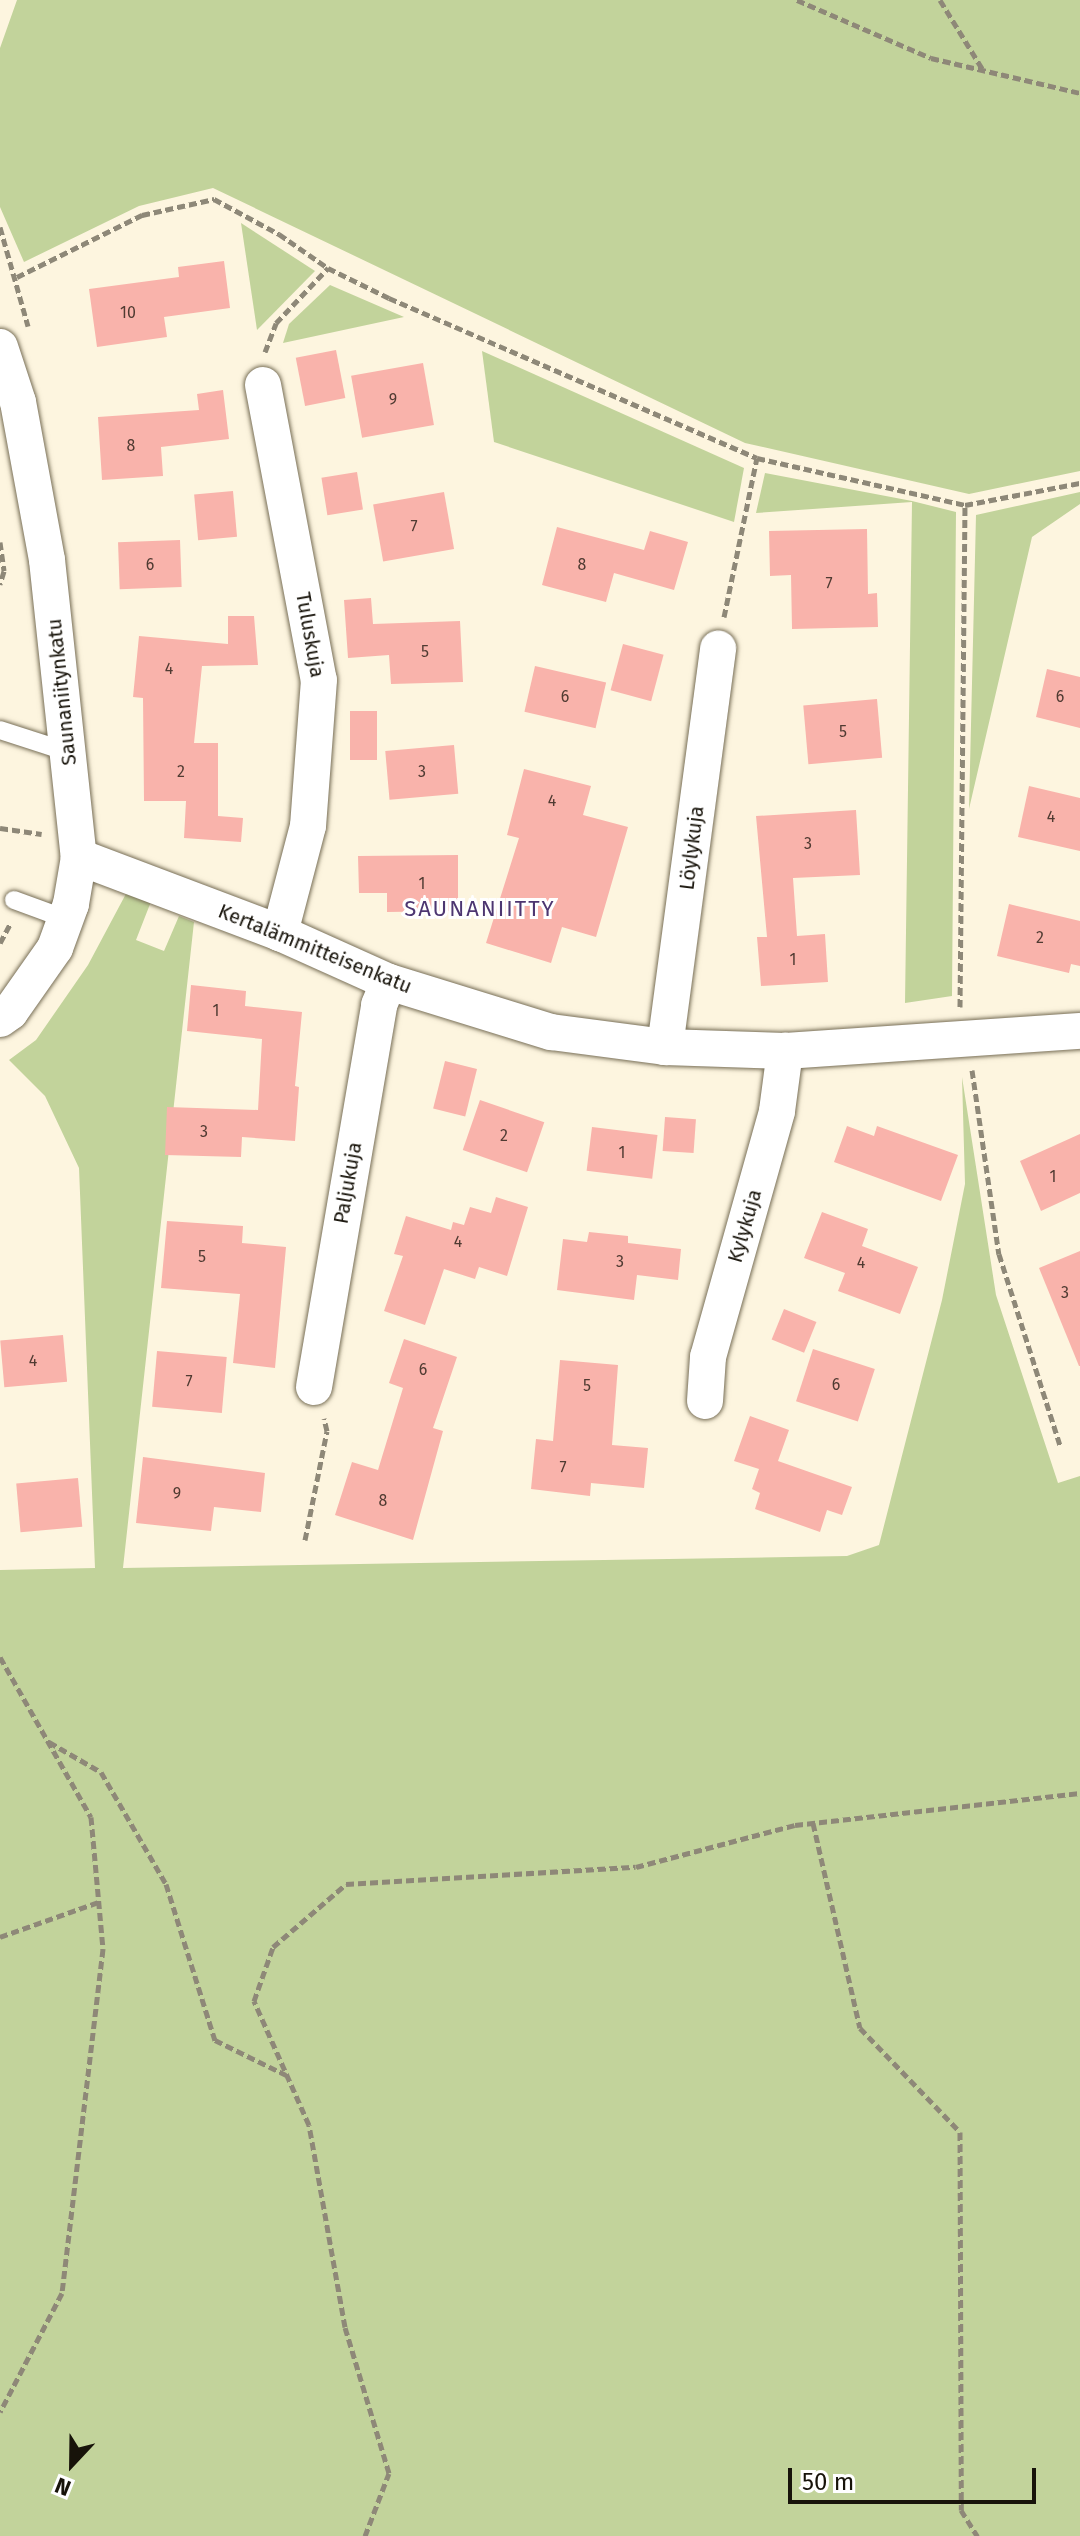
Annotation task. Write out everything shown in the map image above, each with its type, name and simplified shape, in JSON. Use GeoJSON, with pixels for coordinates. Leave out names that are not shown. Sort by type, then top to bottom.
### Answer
{"type":"FeatureCollection","features":[{"type":"Feature","properties":{"kind":"street","name":"Saunaniitynkatu"},"geometry":{"type":"LineString","coordinates":[[0,347],[18,402],[47,560],[79,857],[66,919],[55,948],[10,1012],[0,1019]]}},
{"type":"Feature","properties":{"kind":"street","name":"Tuluskuja"},"geometry":{"type":"LineString","coordinates":[[263,385],[319,680],[308,826],[280,933]]}},
{"type":"Feature","properties":{"kind":"street","name":"Löylykuja"},"geometry":{"type":"LineString","coordinates":[[665,1047],[718,649]]}},
{"type":"Feature","properties":{"kind":"street","name":"Kertalämmitteisenkatu"},"geometry":{"type":"LineString","coordinates":[[79,857],[280,933],[389,982],[551,1032],[665,1047],[785,1051],[962,1017],[1080,1031]]}},
{"type":"Feature","properties":{"kind":"street","name":"Paljukuja"},"geometry":{"type":"LineString","coordinates":[[314,1387],[379,1005],[389,982]]}},
{"type":"Feature","properties":{"kind":"street","name":"Kylykuja"},"geometry":{"type":"LineString","coordinates":[[705,1401],[708,1357],[777,1111],[785,1051]]}},
{"type":"Feature","properties":{"kind":"lane"},"geometry":{"type":"LineString","coordinates":[[0,730],[68,752]]}},
{"type":"Feature","properties":{"kind":"lane"},"geometry":{"type":"LineString","coordinates":[[14,900],[66,919]]}},
{"type":"Feature","properties":{"kind":"path"},"geometry":{"type":"LineString","coordinates":[[797,0],[931,58],[1080,93]]}},
{"type":"Feature","properties":{"kind":"path"},"geometry":{"type":"LineString","coordinates":[[940,0],[983,70]]}},
{"type":"Feature","properties":{"kind":"path"},"geometry":{"type":"LineString","coordinates":[[17,277],[142,215],[214,199],[279,234],[328,268],[757,458],[965,505],[1080,483]]}},
{"type":"Feature","properties":{"kind":"path"},"geometry":{"type":"LineString","coordinates":[[263,385],[265,348],[276,323],[328,268]]}},
{"type":"Feature","properties":{"kind":"path"},"geometry":{"type":"LineString","coordinates":[[718,649],[757,458]]}},
{"type":"Feature","properties":{"kind":"path"},"geometry":{"type":"LineString","coordinates":[[965,505],[962,1017],[999,1254],[1060,1445]]}},
{"type":"Feature","properties":{"kind":"path"},"geometry":{"type":"LineString","coordinates":[[0,542],[4,571],[0,584]]}},
{"type":"Feature","properties":{"kind":"path"},"geometry":{"type":"LineString","coordinates":[[305,1540],[327,1431],[314,1387]]}},
{"type":"Feature","properties":{"kind":"path"},"geometry":{"type":"LineString","coordinates":[[0,1657],[91,1817],[103,1949],[62,2293],[0,2412]]}},
{"type":"Feature","properties":{"kind":"path"},"geometry":{"type":"LineString","coordinates":[[48,1742],[101,1772],[166,1884],[215,2040],[286,2075]]}},
{"type":"Feature","properties":{"kind":"path"},"geometry":{"type":"LineString","coordinates":[[365,2536],[389,2473],[345,2327],[309,2125],[254,2001],[273,1947],[346,1884],[636,1867],[813,1823],[1080,1793]]}},
{"type":"Feature","properties":{"kind":"path"},"geometry":{"type":"LineString","coordinates":[[813,1823],[860,2028],[960,2132],[961,2510],[977,2536]]}},
{"type":"Feature","properties":{"kind":"path"},"geometry":{"type":"LineString","coordinates":[[0,1937],[99,1902]]}},
{"type":"Feature","properties":{"kind":"green space"},"geometry":{"type":"Polygon","coordinates":[[[17,0],[1080,0],[1080,471],[969,494],[745,443],[213,188],[139,206],[24,262],[0,207],[0,48],[17,0]]]}},
{"type":"Feature","properties":{"kind":"green space"},"geometry":{"type":"Polygon","coordinates":[[[241,223],[315,271],[257,330],[241,223]]]}},
{"type":"Feature","properties":{"kind":"green space"},"geometry":{"type":"Polygon","coordinates":[[[330,285],[404,317],[283,343],[289,324],[330,285]]]}},
{"type":"Feature","properties":{"kind":"green space"},"geometry":{"type":"Polygon","coordinates":[[[482,351],[744,468],[734,522],[494,442],[482,351]]]}},
{"type":"Feature","properties":{"kind":"green space"},"geometry":{"type":"Polygon","coordinates":[[[765,473],[912,501],[956,512],[952,996],[905,1003],[912,502],[756,513],[765,473]]]}},
{"type":"Feature","properties":{"kind":"green space"},"geometry":{"type":"Polygon","coordinates":[[[1080,492],[1080,504],[1032,537],[969,809],[976,515],[1080,492]]]}},
{"type":"Feature","properties":{"kind":"green space"},"geometry":{"type":"Polygon","coordinates":[[[128,890],[152,899],[136,940],[164,951],[179,916],[194,922],[123,1568],[847,1556],[879,1545],[942,1300],[965,1184],[962,1077],[996,1295],[1058,1483],[1080,1476],[1080,2536],[0,2536],[0,1570],[95,1568],[79,1168],[45,1096],[9,1060],[36,1040],[88,965],[128,890]]]}},
{"type":"Feature","properties":{"kind":"building"},"geometry":{"type":"Polygon","coordinates":[[[224,261],[230,308],[164,317],[167,337],[97,347],[89,289],[179,277],[178,267],[224,261]]]}},
{"type":"Feature","properties":{"kind":"building"},"geometry":{"type":"Polygon","coordinates":[[[336,350],[345,398],[305,406],[296,358],[336,350]]]}},
{"type":"Feature","properties":{"kind":"building"},"geometry":{"type":"Polygon","coordinates":[[[423,363],[434,425],[362,438],[351,376],[423,363]]]}},
{"type":"Feature","properties":{"kind":"building"},"geometry":{"type":"Polygon","coordinates":[[[223,390],[229,439],[161,447],[163,476],[102,480],[98,417],[199,410],[197,394],[223,390]]]}},
{"type":"Feature","properties":{"kind":"building"},"geometry":{"type":"Polygon","coordinates":[[[357,472],[363,510],[327,515],[321,478],[357,472]]]}},
{"type":"Feature","properties":{"kind":"building"},"geometry":{"type":"Polygon","coordinates":[[[233,491],[237,537],[198,540],[194,494],[233,491]]]}},
{"type":"Feature","properties":{"kind":"building"},"geometry":{"type":"Polygon","coordinates":[[[444,492],[454,549],[383,562],[373,505],[444,492]]]}},
{"type":"Feature","properties":{"kind":"building"},"geometry":{"type":"Polygon","coordinates":[[[557,527],[644,550],[650,531],[688,542],[674,590],[614,573],[606,602],[542,585],[557,527]]]}},
{"type":"Feature","properties":{"kind":"building"},"geometry":{"type":"Polygon","coordinates":[[[867,529],[868,594],[877,593],[878,627],[792,629],[791,575],[770,576],[769,531],[867,529]]]}},
{"type":"Feature","properties":{"kind":"building"},"geometry":{"type":"Polygon","coordinates":[[[180,540],[182,587],[120,589],[118,542],[180,540]]]}},
{"type":"Feature","properties":{"kind":"building"},"geometry":{"type":"Polygon","coordinates":[[[371,598],[373,624],[460,621],[463,682],[391,684],[389,655],[348,658],[344,600],[371,598]]]}},
{"type":"Feature","properties":{"kind":"building"},"geometry":{"type":"Polygon","coordinates":[[[228,616],[254,616],[258,665],[202,666],[194,743],[218,743],[218,816],[243,818],[241,842],[184,838],[186,801],[144,801],[143,698],[133,697],[139,636],[228,644],[228,616]]]}},
{"type":"Feature","properties":{"kind":"building"},"geometry":{"type":"Polygon","coordinates":[[[623,644],[664,655],[651,701],[611,690],[623,644]]]}},
{"type":"Feature","properties":{"kind":"building"},"geometry":{"type":"Polygon","coordinates":[[[535,666],[606,682],[596,728],[524,712],[535,666]]]}},
{"type":"Feature","properties":{"kind":"building"},"geometry":{"type":"Polygon","coordinates":[[[1047,669],[1080,677],[1080,728],[1036,717],[1047,669]]]}},
{"type":"Feature","properties":{"kind":"building"},"geometry":{"type":"Polygon","coordinates":[[[877,699],[882,758],[808,764],[803,705],[877,699]]]}},
{"type":"Feature","properties":{"kind":"building"},"geometry":{"type":"Polygon","coordinates":[[[350,711],[377,711],[377,760],[350,760],[350,711]]]}},
{"type":"Feature","properties":{"kind":"building"},"geometry":{"type":"Polygon","coordinates":[[[454,745],[458,794],[390,800],[385,751],[454,745]]]}},
{"type":"Feature","properties":{"kind":"building"},"geometry":{"type":"Polygon","coordinates":[[[524,769],[591,786],[583,815],[628,827],[596,937],[562,927],[551,963],[486,943],[519,838],[507,835],[524,769]]]}},
{"type":"Feature","properties":{"kind":"building"},"geometry":{"type":"Polygon","coordinates":[[[1029,786],[1080,798],[1080,851],[1018,837],[1029,786]]]}},
{"type":"Feature","properties":{"kind":"building"},"geometry":{"type":"Polygon","coordinates":[[[856,810],[860,875],[793,878],[797,936],[825,934],[828,982],[761,986],[757,937],[767,937],[756,816],[856,810]]]}},
{"type":"Feature","properties":{"kind":"building"},"geometry":{"type":"Polygon","coordinates":[[[458,855],[458,911],[387,912],[387,893],[359,893],[358,856],[458,855]]]}},
{"type":"Feature","properties":{"kind":"building"},"geometry":{"type":"Polygon","coordinates":[[[1009,904],[1080,921],[1080,966],[1071,964],[1069,973],[997,956],[1009,904]]]}},
{"type":"Feature","properties":{"kind":"building"},"geometry":{"type":"Polygon","coordinates":[[[191,985],[246,991],[245,1006],[302,1012],[295,1086],[299,1087],[295,1141],[242,1137],[241,1157],[165,1155],[167,1107],[258,1110],[262,1039],[187,1031],[191,985]]]}},
{"type":"Feature","properties":{"kind":"building"},"geometry":{"type":"Polygon","coordinates":[[[445,1061],[477,1069],[465,1117],[433,1109],[445,1061]]]}},
{"type":"Feature","properties":{"kind":"building"},"geometry":{"type":"Polygon","coordinates":[[[480,1100],[544,1122],[527,1172],[463,1150],[480,1100]]]}},
{"type":"Feature","properties":{"kind":"building"},"geometry":{"type":"Polygon","coordinates":[[[665,1117],[696,1119],[694,1153],[663,1151],[665,1117]]]}},
{"type":"Feature","properties":{"kind":"building"},"geometry":{"type":"Polygon","coordinates":[[[847,1126],[874,1136],[877,1126],[958,1155],[941,1201],[834,1162],[847,1126]]]}},
{"type":"Feature","properties":{"kind":"building"},"geometry":{"type":"Polygon","coordinates":[[[592,1127],[658,1135],[652,1179],[587,1171],[592,1127]]]}},
{"type":"Feature","properties":{"kind":"building"},"geometry":{"type":"Polygon","coordinates":[[[1080,1134],[1080,1193],[1041,1211],[1020,1161],[1080,1134]]]}},
{"type":"Feature","properties":{"kind":"building"},"geometry":{"type":"Polygon","coordinates":[[[496,1197],[528,1207],[507,1276],[479,1267],[475,1279],[444,1269],[425,1325],[384,1311],[403,1256],[394,1254],[406,1216],[451,1230],[453,1222],[464,1225],[470,1207],[491,1213],[496,1197]]]}},
{"type":"Feature","properties":{"kind":"building"},"geometry":{"type":"Polygon","coordinates":[[[822,1212],[868,1229],[862,1246],[918,1267],[900,1314],[838,1291],[845,1273],[804,1258],[822,1212]]]}},
{"type":"Feature","properties":{"kind":"building"},"geometry":{"type":"Polygon","coordinates":[[[167,1221],[243,1226],[242,1243],[286,1247],[275,1368],[233,1363],[240,1294],[161,1288],[167,1221]]]}},
{"type":"Feature","properties":{"kind":"building"},"geometry":{"type":"Polygon","coordinates":[[[589,1232],[628,1236],[628,1243],[681,1249],[678,1280],[637,1275],[634,1300],[557,1290],[563,1239],[587,1242],[589,1232]]]}},
{"type":"Feature","properties":{"kind":"building"},"geometry":{"type":"Polygon","coordinates":[[[1080,1251],[1080,1366],[1079,1366],[1039,1268],[1080,1251]]]}},
{"type":"Feature","properties":{"kind":"building"},"geometry":{"type":"Polygon","coordinates":[[[784,1309],[816,1322],[804,1353],[772,1340],[784,1309]]]}},
{"type":"Feature","properties":{"kind":"building"},"geometry":{"type":"Polygon","coordinates":[[[63,1335],[67,1382],[4,1387],[0,1340],[63,1335]]]}},
{"type":"Feature","properties":{"kind":"building"},"geometry":{"type":"Polygon","coordinates":[[[404,1339],[457,1357],[433,1428],[443,1431],[413,1540],[335,1515],[352,1462],[378,1470],[403,1388],[389,1383],[404,1339]]]}},
{"type":"Feature","properties":{"kind":"building"},"geometry":{"type":"Polygon","coordinates":[[[813,1349],[875,1369],[858,1421],[796,1401],[813,1349]]]}},
{"type":"Feature","properties":{"kind":"building"},"geometry":{"type":"Polygon","coordinates":[[[157,1351],[227,1357],[222,1413],[152,1407],[157,1351]]]}},
{"type":"Feature","properties":{"kind":"building"},"geometry":{"type":"Polygon","coordinates":[[[560,1360],[618,1365],[612,1445],[648,1448],[644,1488],[591,1483],[590,1496],[531,1489],[536,1439],[553,1441],[560,1360]]]}},
{"type":"Feature","properties":{"kind":"building"},"geometry":{"type":"Polygon","coordinates":[[[750,1416],[789,1430],[778,1461],[852,1487],[842,1515],[827,1510],[820,1532],[755,1509],[760,1493],[752,1489],[759,1469],[734,1461],[750,1416]]]}},
{"type":"Feature","properties":{"kind":"building"},"geometry":{"type":"Polygon","coordinates":[[[143,1457],[265,1473],[261,1512],[214,1507],[211,1531],[136,1523],[143,1457]]]}},
{"type":"Feature","properties":{"kind":"building"},"geometry":{"type":"Polygon","coordinates":[[[78,1478],[82,1527],[21,1532],[16,1483],[78,1478]]]}},
{"type":"Feature","properties":{"kind":"district","name":"SAUNANIITTY"},"geometry":{"type":"Point","coordinates":[480,909]}}]}
